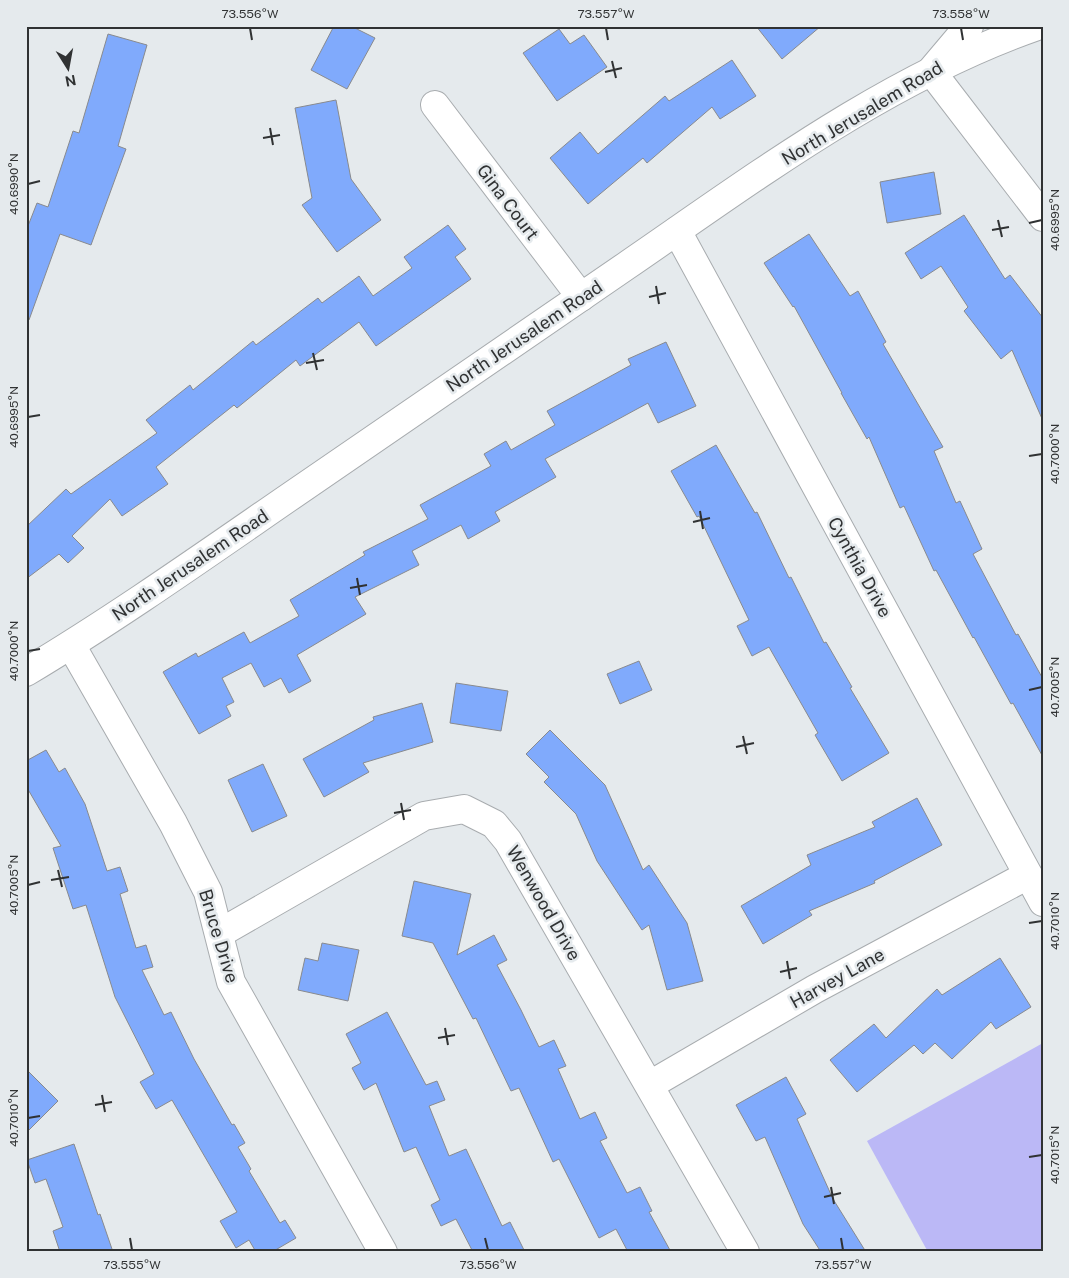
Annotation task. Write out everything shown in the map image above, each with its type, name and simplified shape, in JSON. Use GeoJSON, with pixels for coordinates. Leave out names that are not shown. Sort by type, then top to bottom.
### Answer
{"type":"FeatureCollection","features":[{"type":"Feature","properties":{"kind":"street"},"geometry":{"type":"LineString","coordinates":[[969,26],[931,71],[1043,217]]}},
{"type":"Feature","properties":{"kind":"street","name":"North Jerusalem Road"},"geometry":{"type":"LineString","coordinates":[[26,672],[180,574],[676,232],[783,159],[858,111],[931,71],[1037,26]]}},
{"type":"Feature","properties":{"kind":"street","name":"Gina Court"},"geometry":{"type":"LineString","coordinates":[[436,105],[581,297]]}},
{"type":"Feature","properties":{"kind":"street","name":"Cynthia Drive"},"geometry":{"type":"LineString","coordinates":[[676,232],[1043,902]]}},
{"type":"Feature","properties":{"kind":"street","name":"Bruce Drive"},"geometry":{"type":"LineString","coordinates":[[70,645],[173,824],[208,892],[231,982],[383,1252]]}},
{"type":"Feature","properties":{"kind":"street","name":"Wenwood Drive"},"geometry":{"type":"LineString","coordinates":[[220,933],[424,816],[464,810],[494,824],[508,841],[745,1252]]}},
{"type":"Feature","properties":{"kind":"street","name":"Harvey Lane"},"geometry":{"type":"LineString","coordinates":[[650,1086],[815,989],[1028,875]]}},
{"type":"Feature","properties":{"kind":"shaded area"},"geometry":{"type":"Polygon","coordinates":[[[1043,1043],[1043,1252],[928,1252],[867,1141],[1043,1043]]]}},
{"type":"Feature","properties":{"kind":"building"},"geometry":{"type":"Polygon","coordinates":[[[334,26],[351,26],[375,38],[347,89],[311,70],[334,26]]]}},
{"type":"Feature","properties":{"kind":"building"},"geometry":{"type":"Polygon","coordinates":[[[756,26],[821,26],[782,59],[756,26]]]}},
{"type":"Feature","properties":{"kind":"building"},"geometry":{"type":"Polygon","coordinates":[[[559,29],[570,44],[584,35],[607,67],[557,101],[523,53],[559,29]]]}},
{"type":"Feature","properties":{"kind":"building"},"geometry":{"type":"Polygon","coordinates":[[[108,34],[147,45],[118,146],[126,149],[91,245],[60,234],[29,320],[26,319],[26,231],[37,203],[48,207],[73,131],[79,133],[108,34]]]}},
{"type":"Feature","properties":{"kind":"building"},"geometry":{"type":"Polygon","coordinates":[[[732,60],[756,96],[720,119],[712,107],[647,163],[643,158],[588,204],[550,158],[580,132],[598,154],[665,96],[669,101],[732,60]]]}},
{"type":"Feature","properties":{"kind":"building"},"geometry":{"type":"Polygon","coordinates":[[[336,100],[351,179],[381,220],[337,252],[302,205],[312,198],[295,108],[336,100]]]}},
{"type":"Feature","properties":{"kind":"building"},"geometry":{"type":"Polygon","coordinates":[[[934,172],[941,214],[887,223],[880,182],[934,172]]]}},
{"type":"Feature","properties":{"kind":"building"},"geometry":{"type":"Polygon","coordinates":[[[964,215],[1005,279],[1010,275],[1043,318],[1043,421],[1012,350],[1001,359],[964,311],[968,307],[941,266],[921,279],[905,253],[964,215]]]}},
{"type":"Feature","properties":{"kind":"building"},"geometry":{"type":"Polygon","coordinates":[[[448,225],[466,249],[455,257],[471,279],[376,346],[359,322],[300,366],[296,360],[237,408],[234,405],[156,467],[168,484],[122,516],[110,499],[72,536],[84,548],[68,563],[59,554],[26,579],[26,527],[66,489],[71,494],[157,433],[146,420],[190,385],[193,390],[253,341],[256,345],[318,298],[322,303],[359,276],[373,296],[412,268],[404,257],[448,225]]]}},
{"type":"Feature","properties":{"kind":"building"},"geometry":{"type":"Polygon","coordinates":[[[809,234],[850,296],[858,291],[886,342],[883,344],[943,447],[934,451],[956,503],[960,501],[982,549],[973,554],[1016,635],[1018,634],[1043,679],[1043,757],[1013,703],[1011,704],[973,638],[936,570],[934,571],[904,506],[900,508],[869,437],[867,439],[794,306],[764,263],[809,234]]]}},
{"type":"Feature","properties":{"kind":"building"},"geometry":{"type":"Polygon","coordinates":[[[666,342],[696,406],[658,423],[648,403],[545,459],[556,477],[495,512],[500,521],[468,539],[461,525],[412,551],[419,565],[355,597],[366,614],[297,655],[311,681],[289,693],[281,678],[264,687],[251,663],[222,678],[234,702],[226,706],[231,716],[199,734],[163,672],[196,653],[198,657],[244,632],[250,643],[299,616],[290,600],[365,555],[363,552],[428,519],[420,505],[491,466],[484,454],[506,441],[511,450],[555,425],[547,411],[631,365],[628,359],[666,342]]]}},
{"type":"Feature","properties":{"kind":"building"},"geometry":{"type":"Polygon","coordinates":[[[716,445],[755,513],[757,512],[789,578],[791,577],[824,643],[826,642],[852,687],[850,688],[889,753],[842,781],[815,735],[818,733],[769,647],[752,656],[737,626],[749,620],[699,516],[697,517],[671,471],[716,445]]]}},
{"type":"Feature","properties":{"kind":"building"},"geometry":{"type":"Polygon","coordinates":[[[639,661],[652,690],[620,704],[607,674],[639,661]]]}},
{"type":"Feature","properties":{"kind":"building"},"geometry":{"type":"Polygon","coordinates":[[[456,683],[508,691],[501,731],[450,723],[456,683]]]}},
{"type":"Feature","properties":{"kind":"building"},"geometry":{"type":"Polygon","coordinates":[[[422,703],[433,742],[363,763],[369,772],[324,797],[303,759],[374,720],[373,717],[422,703]]]}},
{"type":"Feature","properties":{"kind":"building"},"geometry":{"type":"Polygon","coordinates":[[[550,730],[605,785],[643,870],[649,865],[687,923],[703,981],[667,990],[649,925],[642,930],[597,861],[576,814],[544,782],[549,777],[526,754],[550,730]]]}},
{"type":"Feature","properties":{"kind":"building"},"geometry":{"type":"Polygon","coordinates":[[[46,750],[59,772],[65,768],[85,804],[107,871],[120,867],[128,891],[120,894],[136,948],[146,945],[153,967],[142,970],[164,1015],[171,1012],[194,1059],[232,1125],[234,1124],[245,1143],[238,1147],[251,1169],[249,1171],[280,1223],[285,1220],[296,1238],[272,1252],[256,1252],[249,1240],[236,1248],[220,1221],[237,1212],[172,1100],[156,1109],[140,1082],[154,1074],[115,997],[86,905],[73,909],[53,848],[61,846],[26,786],[26,761],[46,750]]]}},
{"type":"Feature","properties":{"kind":"building"},"geometry":{"type":"Polygon","coordinates":[[[263,764],[287,816],[252,832],[228,780],[263,764]]]}},
{"type":"Feature","properties":{"kind":"building"},"geometry":{"type":"Polygon","coordinates":[[[917,798],[942,845],[874,881],[875,883],[809,911],[812,915],[763,944],[741,906],[811,865],[807,855],[875,827],[872,822],[917,798]]]}},
{"type":"Feature","properties":{"kind":"building"},"geometry":{"type":"Polygon","coordinates":[[[414,881],[471,894],[457,955],[494,935],[507,960],[497,965],[539,1047],[554,1040],[566,1066],[558,1069],[580,1119],[595,1112],[607,1138],[600,1141],[627,1193],[640,1187],[652,1211],[649,1212],[671,1252],[628,1252],[616,1229],[599,1238],[559,1159],[553,1162],[519,1088],[511,1091],[476,1018],[473,1019],[433,943],[402,936],[414,881]]]}},
{"type":"Feature","properties":{"kind":"building"},"geometry":{"type":"Polygon","coordinates":[[[322,943],[359,950],[348,1001],[298,990],[305,958],[318,961],[322,943]]]}},
{"type":"Feature","properties":{"kind":"building"},"geometry":{"type":"Polygon","coordinates":[[[1000,958],[1031,1007],[996,1029],[991,1022],[952,1059],[935,1043],[923,1054],[914,1045],[857,1092],[830,1060],[874,1024],[886,1038],[937,989],[942,995],[1000,958]]]}},
{"type":"Feature","properties":{"kind":"building"},"geometry":{"type":"Polygon","coordinates":[[[387,1012],[426,1085],[437,1081],[445,1100],[429,1106],[449,1156],[466,1149],[502,1226],[510,1222],[525,1252],[473,1252],[456,1219],[441,1226],[431,1205],[440,1200],[416,1147],[404,1152],[376,1083],[364,1090],[352,1068],[361,1063],[346,1034],[387,1012]]]}},
{"type":"Feature","properties":{"kind":"building"},"geometry":{"type":"Polygon","coordinates":[[[26,1069],[58,1101],[26,1133],[26,1069]]]}},
{"type":"Feature","properties":{"kind":"building"},"geometry":{"type":"Polygon","coordinates":[[[786,1077],[806,1114],[797,1119],[833,1199],[866,1252],[821,1252],[803,1224],[765,1137],[756,1141],[736,1105],[786,1077]]]}},
{"type":"Feature","properties":{"kind":"building"},"geometry":{"type":"Polygon","coordinates":[[[74,1144],[98,1215],[100,1214],[113,1252],[60,1252],[53,1231],[63,1227],[46,1179],[35,1183],[27,1160],[74,1144]]]}}]}
